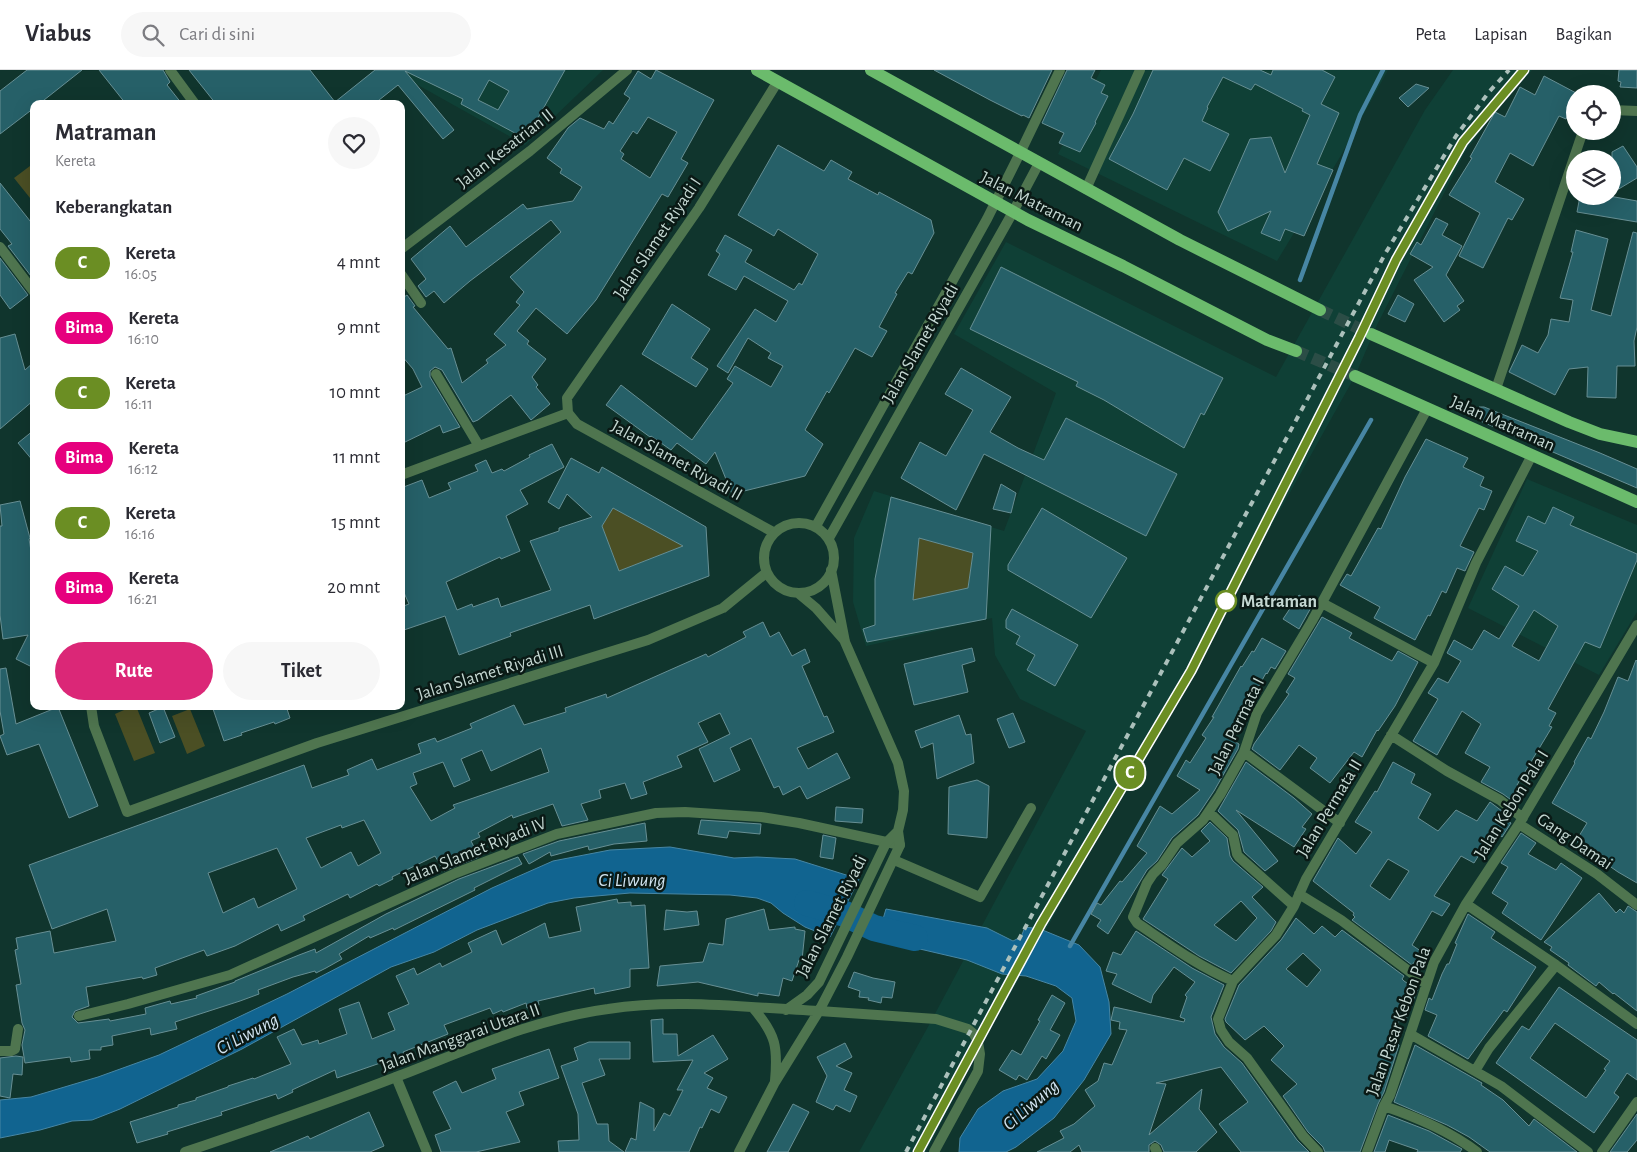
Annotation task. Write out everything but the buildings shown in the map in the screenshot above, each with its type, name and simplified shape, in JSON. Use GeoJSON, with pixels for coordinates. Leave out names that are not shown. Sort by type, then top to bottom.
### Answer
{"type":"FeatureCollection","features":[{"type":"Feature","properties":{"kind":"main road","name":"Jalan Matraman"},"geometry":{"type":"LineString","coordinates":[[757,70],[995,203],[1267,340],[1296,351]]}},
{"type":"Feature","properties":{"kind":"main road","name":"Jalan Matraman"},"geometry":{"type":"LineString","coordinates":[[871,70],[1180,240],[1320,310]]}},
{"type":"Feature","properties":{"kind":"main road","name":"Jalan Matraman"},"geometry":{"type":"LineString","coordinates":[[1370,334],[1569,422],[1600,434],[1637,442]]}},
{"type":"Feature","properties":{"kind":"main road","name":"Jalan Matraman"},"geometry":{"type":"LineString","coordinates":[[1355,376],[1637,502]]}},
{"type":"Feature","properties":{"kind":"street"},"geometry":{"type":"LineString","coordinates":[[170,70],[192,100]]}},
{"type":"Feature","properties":{"kind":"street","name":"Jalan Kesatrian II"},"geometry":{"type":"LineString","coordinates":[[405,246],[530,151],[627,70]]}},
{"type":"Feature","properties":{"kind":"street","name":"Jalan Slamet Riyadi"},"geometry":{"type":"LineString","coordinates":[[816,526],[995,203],[1060,70]]}},
{"type":"Feature","properties":{"kind":"street"},"geometry":{"type":"LineString","coordinates":[[1086,189],[1140,70]]}},
{"type":"Feature","properties":{"kind":"street","name":"Jalan Slamet Riyadi I"},"geometry":{"type":"LineString","coordinates":[[568,412],[567,398],[699,208],[778,81]]}},
{"type":"Feature","properties":{"kind":"street"},"geometry":{"type":"LineString","coordinates":[[1621,110],[1637,111]]}},
{"type":"Feature","properties":{"kind":"street"},"geometry":{"type":"LineString","coordinates":[[1496,389],[1580,140]]}},
{"type":"Feature","properties":{"kind":"street","name":"Jalan Slamet Riyadi"},"geometry":{"type":"LineString","coordinates":[[829,538],[1039,163]]}},
{"type":"Feature","properties":{"kind":"street"},"geometry":{"type":"LineString","coordinates":[[0,247],[30,287]]}},
{"type":"Feature","properties":{"kind":"street"},"geometry":{"type":"LineString","coordinates":[[405,280],[421,303]]}},
{"type":"Feature","properties":{"kind":"street"},"geometry":{"type":"LineString","coordinates":[[436,374],[479,446]]}},
{"type":"Feature","properties":{"kind":"street","name":"Jalan Permata I"},"geometry":{"type":"LineString","coordinates":[[1233,981],[1214,973],[1194,961],[1137,923],[1133,917],[1147,883],[1153,874],[1162,865],[1177,843],[1203,820],[1220,795],[1244,752],[1257,713],[1322,603],[1427,409]]}},
{"type":"Feature","properties":{"kind":"street"},"geometry":{"type":"LineString","coordinates":[[405,474],[568,412]]}},
{"type":"Feature","properties":{"kind":"street","name":"Jalan Slamet Riyadi II"},"geometry":{"type":"LineString","coordinates":[[568,412],[578,424],[773,532]]}},
{"type":"Feature","properties":{"kind":"street","name":"Jalan Permata II"},"geometry":{"type":"LineString","coordinates":[[1318,1152],[1303,1136],[1252,1065],[1229,1042],[1221,1030],[1218,1019],[1233,981],[1276,935],[1294,906],[1306,879],[1434,662],[1476,563],[1532,455]]}},
{"type":"Feature","properties":{"kind":"street"},"geometry":{"type":"LineString","coordinates":[[794,522],[816,526],[829,538],[834,554],[832,570],[824,582],[812,590],[798,592],[785,590],[774,583],[766,573],[763,552],[773,532],[794,522]]}},
{"type":"Feature","properties":{"kind":"street","name":"Jalan Slamet Riyadi"},"geometry":{"type":"LineString","coordinates":[[739,1152],[774,1084],[819,1011],[847,958],[900,845],[898,831],[903,810],[904,791],[898,763],[845,642],[832,570]]}},
{"type":"Feature","properties":{"kind":"street","name":"Jalan Slamet Riyadi III"},"geometry":{"type":"LineString","coordinates":[[92,710],[94,726],[128,812],[317,743],[648,640],[723,608],[766,573]]}},
{"type":"Feature","properties":{"kind":"street","name":"Jalan Slamet Riyadi"},"geometry":{"type":"LineString","coordinates":[[798,592],[816,608],[845,642]]}},
{"type":"Feature","properties":{"kind":"street"},"geometry":{"type":"LineString","coordinates":[[1322,603],[1434,662]]}},
{"type":"Feature","properties":{"kind":"street","name":"Jalan Kebon Pala I"},"geometry":{"type":"LineString","coordinates":[[1466,904],[1521,821],[1637,625]]}},
{"type":"Feature","properties":{"kind":"street","name":"Gang Damai"},"geometry":{"type":"LineString","coordinates":[[1391,735],[1447,771],[1500,800],[1521,821],[1597,874],[1637,905]]}},
{"type":"Feature","properties":{"kind":"street"},"geometry":{"type":"LineString","coordinates":[[1244,752],[1340,823]]}},
{"type":"Feature","properties":{"kind":"street"},"geometry":{"type":"LineString","coordinates":[[894,860],[980,897],[1031,808]]}},
{"type":"Feature","properties":{"kind":"street","name":"Jalan Slamet Riyadi IV"},"geometry":{"type":"LineString","coordinates":[[79,1016],[230,975],[456,873],[557,834],[647,815],[685,812],[761,817],[799,823],[900,845]]}},
{"type":"Feature","properties":{"kind":"street"},"geometry":{"type":"LineString","coordinates":[[1209,812],[1233,835],[1237,854],[1240,858],[1294,906]]}},
{"type":"Feature","properties":{"kind":"street","name":"Jalan Slamet Riyadi"},"geometry":{"type":"LineString","coordinates":[[786,1010],[807,995],[818,982],[886,843],[898,831]]}},
{"type":"Feature","properties":{"kind":"street"},"geometry":{"type":"LineString","coordinates":[[1299,894],[1341,920],[1426,984]]}},
{"type":"Feature","properties":{"kind":"street"},"geometry":{"type":"LineString","coordinates":[[1466,904],[1556,965],[1637,1024]]}},
{"type":"Feature","properties":{"kind":"street","name":"Jalan Pasar Kebon Pala"},"geometry":{"type":"LineString","coordinates":[[1367,1152],[1390,1095],[1434,962],[1466,904]]}},
{"type":"Feature","properties":{"kind":"street"},"geometry":{"type":"LineString","coordinates":[[1474,1071],[1489,1048],[1556,965]]}},
{"type":"Feature","properties":{"kind":"street","name":"Jalan Manggarai Utara II"},"geometry":{"type":"LineString","coordinates":[[185,1152],[285,1119],[503,1035],[564,1017],[607,1009],[661,1003],[723,1004],[754,1008],[936,1019],[968,1029],[974,1034],[978,1042],[980,1054],[978,1071],[934,1152]]}},
{"type":"Feature","properties":{"kind":"street"},"geometry":{"type":"LineString","coordinates":[[754,1008],[768,1026],[773,1040],[777,1057],[774,1084]]}},
{"type":"Feature","properties":{"kind":"street"},"geometry":{"type":"LineString","coordinates":[[0,1050],[11,1051],[15,1049],[18,1029]]}},
{"type":"Feature","properties":{"kind":"street"},"geometry":{"type":"LineString","coordinates":[[1410,1034],[1502,1086],[1588,1152]]}},
{"type":"Feature","properties":{"kind":"street"},"geometry":{"type":"LineString","coordinates":[[396,1077],[427,1152]]}},
{"type":"Feature","properties":{"kind":"street"},"geometry":{"type":"LineString","coordinates":[[1602,1152],[1637,1102]]}},
{"type":"Feature","properties":{"kind":"street"},"geometry":{"type":"LineString","coordinates":[[1384,1106],[1406,1114],[1464,1142],[1477,1152]]}},
{"type":"Feature","properties":{"kind":"shaded area"},"geometry":{"type":"Polygon","coordinates":[[[391,70],[603,70],[525,145],[391,70]]]}},
{"type":"Feature","properties":{"kind":"shaded area"},"geometry":{"type":"Polygon","coordinates":[[[1101,70],[1388,70],[1340,157],[1277,261],[1058,154],[1101,70]]]}},
{"type":"Feature","properties":{"kind":"shaded area"},"geometry":{"type":"Polygon","coordinates":[[[1453,70],[1532,70],[1498,107],[1465,152],[1377,325],[1355,376],[975,1057],[926,1152],[859,1152],[1086,731],[1020,699],[995,655],[992,618],[866,646],[853,602],[854,538],[874,491],[1004,531],[1056,393],[954,334],[1006,242],[1276,377],[1425,110],[1453,70]]]}},
{"type":"Feature","properties":{"kind":"shaded area"},"geometry":{"type":"Polygon","coordinates":[[[30,166],[30,198],[14,178],[30,166]]]}},
{"type":"Feature","properties":{"kind":"shaded area"},"geometry":{"type":"Polygon","coordinates":[[[1527,479],[1637,525],[1637,612],[1599,675],[1468,608],[1527,479]]]}},
{"type":"Feature","properties":{"kind":"shaded area"},"geometry":{"type":"Polygon","coordinates":[[[613,508],[683,546],[619,571],[602,526],[613,508]]]}},
{"type":"Feature","properties":{"kind":"shaded area"},"geometry":{"type":"Polygon","coordinates":[[[919,538],[973,553],[968,588],[913,600],[919,538]]]}},
{"type":"Feature","properties":{"kind":"shaded area"},"geometry":{"type":"Polygon","coordinates":[[[124,710],[138,710],[155,753],[134,761],[115,714],[124,710]]]}},
{"type":"Feature","properties":{"kind":"shaded area"},"geometry":{"type":"Polygon","coordinates":[[[190,710],[205,746],[187,754],[172,716],[190,710]]]}},
{"type":"Feature","properties":{"kind":"water"},"geometry":{"type":"Polygon","coordinates":[[[670,847],[734,858],[795,859],[859,879],[830,937],[805,927],[771,903],[757,898],[730,895],[630,893],[574,898],[548,903],[477,930],[434,952],[391,967],[242,1049],[120,1109],[92,1120],[72,1121],[0,1138],[0,1100],[31,1097],[98,1077],[159,1055],[287,994],[492,888],[553,861],[610,850],[670,847]]]}},
{"type":"Feature","properties":{"kind":"water"},"geometry":{"type":"Polygon","coordinates":[[[886,909],[987,928],[1013,941],[1021,937],[1025,927],[1040,929],[1079,945],[1100,967],[1109,1002],[1111,1034],[1084,1080],[1054,1118],[1016,1147],[1006,1152],[959,1152],[960,1138],[978,1109],[1003,1091],[1037,1079],[1063,1051],[1076,1021],[1072,998],[1056,986],[1026,976],[1002,974],[967,960],[877,939],[886,909]]]}},
{"type":"Feature","properties":{"kind":"waterway"},"geometry":{"type":"LineString","coordinates":[[1300,280],[1360,115],[1383,70]]}},
{"type":"Feature","properties":{"kind":"waterway"},"geometry":{"type":"LineString","coordinates":[[1070,946],[1371,420]]}},
{"type":"Feature","properties":{"kind":"waterway","name":"Ci Liwung"},"geometry":{"type":"LineString","coordinates":[[807,903],[845,914],[874,928],[915,938]]}},
{"type":"Feature","properties":{"kind":"tunnel"},"geometry":{"type":"LineString","coordinates":[[1320,310],[1371,334]]}},
{"type":"Feature","properties":{"kind":"tunnel"},"geometry":{"type":"LineString","coordinates":[[1296,351],[1355,376]]}},
{"type":"Feature","properties":{"kind":"railway"},"geometry":{"type":"LineString","coordinates":[[906,1152],[1385,254],[1456,136],[1489,92],[1509,70]]}},
{"type":"Feature","properties":{"kind":"railway"},"geometry":{"type":"LineString","coordinates":[[918,1152],[1041,924],[1191,671],[1359,338],[1396,260],[1463,142],[1524,70]]}},
{"type":"Feature","properties":{"kind":"train","name":"C"},"geometry":{"type":"LineString","coordinates":[[918,1152],[1081,853],[1191,671],[1359,338],[1396,260],[1463,142],[1524,70]]}},
{"type":"Feature","properties":{"kind":"place","name":"Matraman"},"geometry":{"type":"Point","coordinates":[1226,601]}}]}
